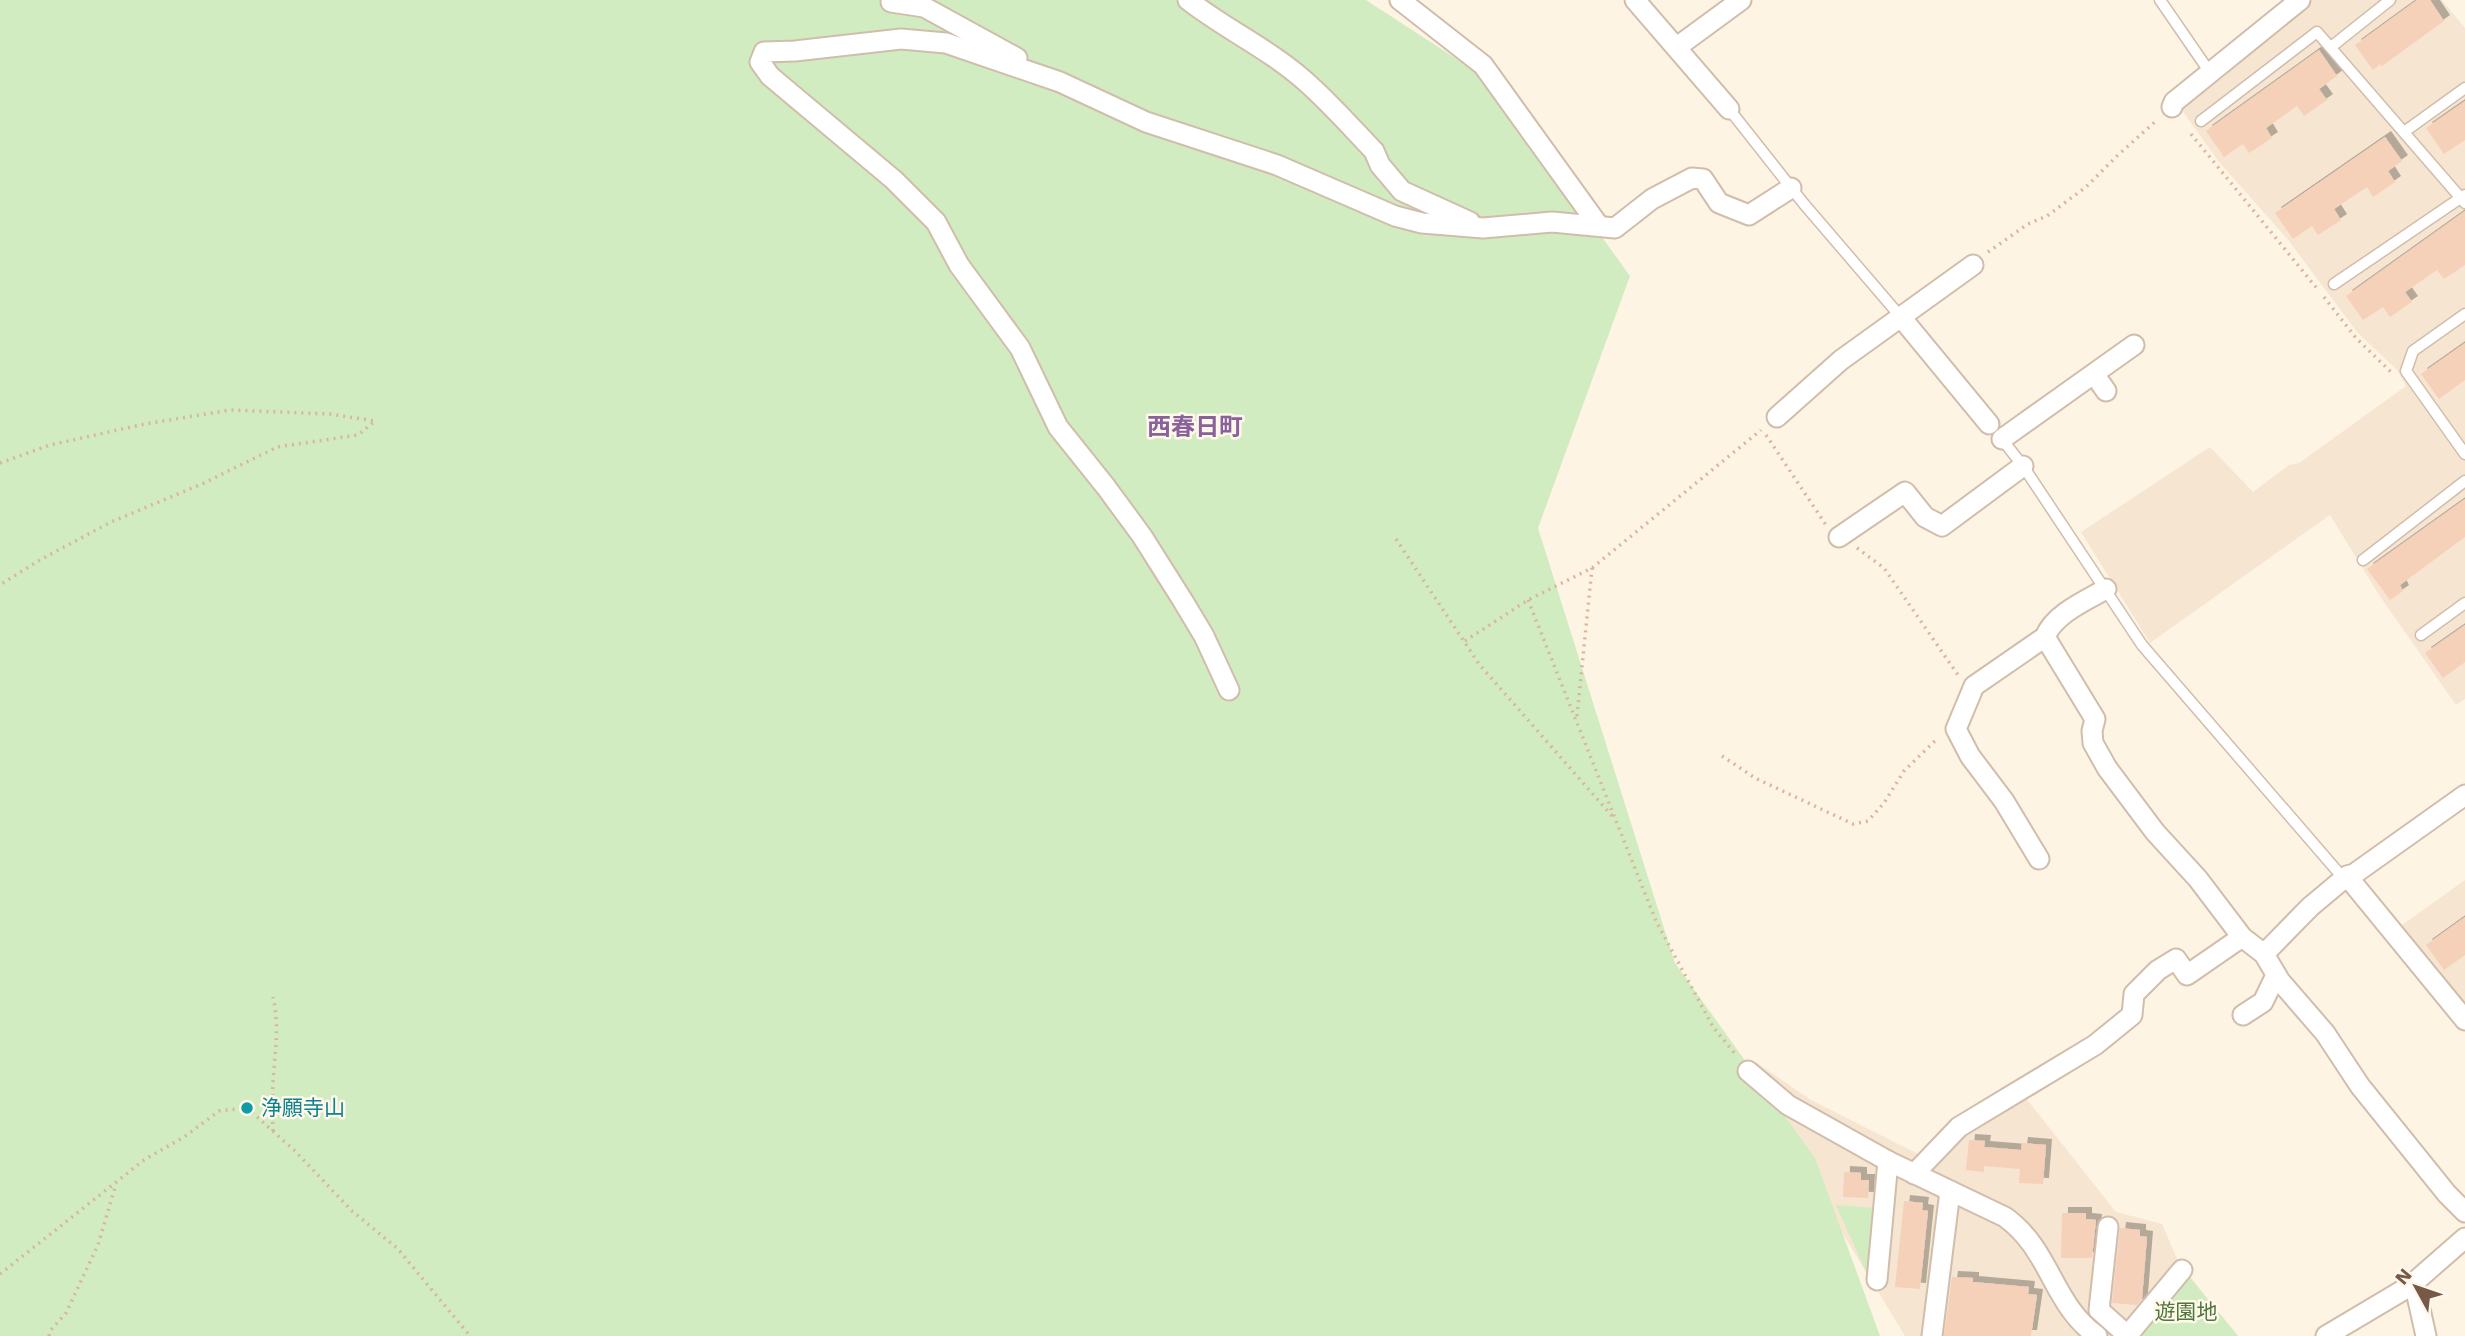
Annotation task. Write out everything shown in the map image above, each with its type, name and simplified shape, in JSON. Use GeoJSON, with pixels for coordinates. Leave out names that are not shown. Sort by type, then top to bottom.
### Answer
{"type":"FeatureCollection","features":[{"type":"Feature","properties":{"kind":"street"},"geometry":{"type":"LineString","coordinates":[[1188,0],[1304,80],[1374,151],[1380,165],[1402,191],[1483,228]]}},
{"type":"Feature","properties":{"kind":"street"},"geometry":{"type":"LineString","coordinates":[[1400,0],[1483,65],[1599,226]]}},
{"type":"Feature","properties":{"kind":"street"},"geometry":{"type":"LineString","coordinates":[[1635,0],[1729,109]]}},
{"type":"Feature","properties":{"kind":"street"},"geometry":{"type":"LineString","coordinates":[[1676,47],[1741,0]]}},
{"type":"Feature","properties":{"kind":"street"},"geometry":{"type":"LineString","coordinates":[[2172,107],[2174,102],[2300,0]]}},
{"type":"Feature","properties":{"kind":"street"},"geometry":{"type":"LineString","coordinates":[[891,2],[923,7],[970,30],[1057,81],[1146,122],[1277,165],[1395,216],[1422,223],[1483,228],[1552,222],[1615,228],[1652,199],[1692,177],[1703,179],[1719,203],[1749,215],[1791,188]]}},
{"type":"Feature","properties":{"kind":"street"},"geometry":{"type":"LineString","coordinates":[[1057,81],[946,43],[901,39],[764,52],[760,62],[770,76],[894,180],[936,222],[959,265],[1020,348],[1058,427],[1142,536],[1183,601],[1204,636],[1229,690]]}},
{"type":"Feature","properties":{"kind":"street"},"geometry":{"type":"LineString","coordinates":[[1770,423],[1841,360],[1973,265]]}},
{"type":"Feature","properties":{"kind":"street"},"geometry":{"type":"LineString","coordinates":[[1900,316],[1996,432],[2094,374],[2134,345]]}},
{"type":"Feature","properties":{"kind":"street"},"geometry":{"type":"LineString","coordinates":[[2094,374],[2106,391]]}},
{"type":"Feature","properties":{"kind":"street"},"geometry":{"type":"LineString","coordinates":[[1839,537],[1905,492],[1926,517],[1942,526],[2022,466]]}},
{"type":"Feature","properties":{"kind":"street"},"geometry":{"type":"LineString","coordinates":[[2039,859],[2004,801],[1970,757],[1956,729],[1974,686],[2045,637],[2049,627],[2063,615],[2106,589]]}},
{"type":"Feature","properties":{"kind":"street"},"geometry":{"type":"LineString","coordinates":[[2045,637],[2095,719],[2093,743],[2107,768],[2155,832],[2198,879],[2242,937],[2264,954],[2276,975],[2325,1033],[2360,1086],[2446,1194],[2465,1212]]}},
{"type":"Feature","properties":{"kind":"street"},"geometry":{"type":"LineString","coordinates":[[2264,954],[2310,907],[2347,876],[2354,874],[2465,795]]}},
{"type":"Feature","properties":{"kind":"street"},"geometry":{"type":"LineString","coordinates":[[2347,876],[2465,1020]]}},
{"type":"Feature","properties":{"kind":"street"},"geometry":{"type":"LineString","coordinates":[[1914,1174],[1959,1127],[2095,1045],[2132,1015],[2134,994],[2158,970],[2176,959],[2187,975],[2242,937]]}},
{"type":"Feature","properties":{"kind":"street"},"geometry":{"type":"LineString","coordinates":[[2243,1015],[2263,1002],[2276,975]]}},
{"type":"Feature","properties":{"kind":"street"},"geometry":{"type":"LineString","coordinates":[[1748,1070],[1788,1105],[1888,1161],[2005,1217],[2019,1227],[2035,1245],[2066,1304],[2091,1334]]}},
{"type":"Feature","properties":{"kind":"street"},"geometry":{"type":"LineString","coordinates":[[1877,1280],[1888,1161]]}},
{"type":"Feature","properties":{"kind":"street"},"geometry":{"type":"LineString","coordinates":[[1932,1336],[1950,1191]]}},
{"type":"Feature","properties":{"kind":"street"},"geometry":{"type":"LineString","coordinates":[[2108,1227],[2099,1310],[2127,1336],[2182,1270]]}},
{"type":"Feature","properties":{"kind":"street"},"geometry":{"type":"LineString","coordinates":[[2326,1336],[2414,1282],[2465,1238]]}},
{"type":"Feature","properties":{"kind":"street"},"geometry":{"type":"LineString","coordinates":[[2414,1282],[2426,1336]]}},
{"type":"Feature","properties":{"kind":"lane"},"geometry":{"type":"LineString","coordinates":[[2160,0],[2211,74]]}},
{"type":"Feature","properties":{"kind":"lane"},"geometry":{"type":"LineString","coordinates":[[2331,47],[2390,0]]}},
{"type":"Feature","properties":{"kind":"lane"},"geometry":{"type":"LineString","coordinates":[[2201,121],[2317,32],[2463,199],[2334,284]]}},
{"type":"Feature","properties":{"kind":"lane"},"geometry":{"type":"LineString","coordinates":[[2404,132],[2465,88]]}},
{"type":"Feature","properties":{"kind":"lane"},"geometry":{"type":"LineString","coordinates":[[1729,109],[1791,188],[1900,316]]}},
{"type":"Feature","properties":{"kind":"lane"},"geometry":{"type":"LineString","coordinates":[[2465,314],[2413,351],[2406,371],[2465,454]]}},
{"type":"Feature","properties":{"kind":"lane"},"geometry":{"type":"LineString","coordinates":[[1996,432],[2022,466],[2142,645],[2202,718],[2338,872],[2347,876]]}},
{"type":"Feature","properties":{"kind":"lane"},"geometry":{"type":"LineString","coordinates":[[2363,560],[2465,481]]}},
{"type":"Feature","properties":{"kind":"lane"},"geometry":{"type":"LineString","coordinates":[[2421,635],[2465,603]]}},
{"type":"Feature","properties":{"kind":"path"},"geometry":{"type":"LineString","coordinates":[[1973,265],[2006,239],[2028,224],[2047,216],[2087,187],[2172,107],[2201,148],[2275,235],[2356,338],[2392,373]]}},
{"type":"Feature","properties":{"kind":"path"},"geometry":{"type":"LineString","coordinates":[[0,463],[50,445],[230,410],[330,414],[375,421],[358,435],[277,447],[204,483],[111,522],[38,561],[0,585]]}},
{"type":"Feature","properties":{"kind":"path"},"geometry":{"type":"LineString","coordinates":[[1465,641],[1528,600],[1592,568],[1770,423],[1804,494],[1832,533],[1884,568],[1961,680],[1974,686]]}},
{"type":"Feature","properties":{"kind":"path"},"geometry":{"type":"LineString","coordinates":[[1396,539],[1479,664],[1613,817]]}},
{"type":"Feature","properties":{"kind":"path"},"geometry":{"type":"LineString","coordinates":[[1577,719],[1592,568]]}},
{"type":"Feature","properties":{"kind":"path"},"geometry":{"type":"LineString","coordinates":[[1528,600],[1656,921],[1713,1027],[1748,1070]]}},
{"type":"Feature","properties":{"kind":"path"},"geometry":{"type":"LineString","coordinates":[[1722,756],[1755,778],[1853,824],[1868,821],[1884,803],[1904,771],[1934,740],[1956,729]]}},
{"type":"Feature","properties":{"kind":"path"},"geometry":{"type":"LineString","coordinates":[[273,1131],[272,1091],[278,1041],[274,997]]}},
{"type":"Feature","properties":{"kind":"path"},"geometry":{"type":"LineString","coordinates":[[0,1274],[144,1160],[184,1137],[219,1111],[247,1108],[352,1211],[398,1249],[470,1336]]}},
{"type":"Feature","properties":{"kind":"path"},"geometry":{"type":"LineString","coordinates":[[49,1336],[50,1331],[66,1313],[98,1245],[117,1182]]}},
{"type":"Feature","properties":{"kind":"shaded area"},"geometry":{"type":"Polygon","coordinates":[[[2311,0],[2442,0],[2465,28],[2465,699],[2456,705],[2379,595],[2330,515],[2150,643],[2081,532],[2210,447],[2253,492],[2289,465],[2299,463],[2406,386],[2397,370],[2357,332],[2289,241],[2219,162],[2181,109],[2225,76],[2275,29],[2311,0]]]}},
{"type":"Feature","properties":{"kind":"shaded area"},"geometry":{"type":"Polygon","coordinates":[[[2465,880],[2465,1010],[2398,928],[2465,880]]]}},
{"type":"Feature","properties":{"kind":"shaded area"},"geometry":{"type":"Polygon","coordinates":[[[1757,1063],[1811,1100],[1934,1162],[1954,1142],[1981,1122],[2025,1097],[2116,1212],[2162,1224],[2179,1263],[2238,1336],[1905,1336],[1750,1081],[1757,1063]]]}},
{"type":"Feature","properties":{"kind":"green space"},"geometry":{"type":"Polygon","coordinates":[[[0,0],[1366,0],[1489,80],[1630,276],[1538,528],[1675,963],[1815,1158],[1880,1336],[0,1336],[0,0]]]}},
{"type":"Feature","properties":{"kind":"green space"},"geometry":{"type":"Polygon","coordinates":[[[1836,1205],[1876,1208],[1867,1274],[1836,1205]]]}},
{"type":"Feature","properties":{"kind":"green space","name":"遊園地"},"geometry":{"type":"Polygon","coordinates":[[[2186,1273],[2238,1336],[2133,1336],[2186,1273]]]}},
{"type":"Feature","properties":{"kind":"building"},"geometry":{"type":"Polygon","coordinates":[[[2417,0],[2430,0],[2444,21],[2373,70],[2355,45],[2417,0]]]}},
{"type":"Feature","properties":{"kind":"building"},"geometry":{"type":"Polygon","coordinates":[[[2319,50],[2337,76],[2319,89],[2327,100],[2304,116],[2297,106],[2266,128],[2272,138],[2249,153],[2243,144],[2224,157],[2206,131],[2319,50]]]}},
{"type":"Feature","properties":{"kind":"building"},"geometry":{"type":"Polygon","coordinates":[[[2465,101],[2465,140],[2444,154],[2426,128],[2465,101]]]}},
{"type":"Feature","properties":{"kind":"building"},"geometry":{"type":"Polygon","coordinates":[[[2385,137],[2402,161],[2388,171],[2395,182],[2373,197],[2367,187],[2334,209],[2341,220],[2318,235],[2312,226],[2293,239],[2275,213],[2385,137]]]}},
{"type":"Feature","properties":{"kind":"building"},"geometry":{"type":"Polygon","coordinates":[[[2465,211],[2465,265],[2444,279],[2437,270],[2405,292],[2412,302],[2390,317],[2383,307],[2363,320],[2346,296],[2465,211]]]}},
{"type":"Feature","properties":{"kind":"building"},"geometry":{"type":"Polygon","coordinates":[[[2465,343],[2465,380],[2439,399],[2421,374],[2465,343]]]}},
{"type":"Feature","properties":{"kind":"building"},"geometry":{"type":"Polygon","coordinates":[[[2465,499],[2465,537],[2400,585],[2403,591],[2390,600],[2367,569],[2465,499]]]}},
{"type":"Feature","properties":{"kind":"building"},"geometry":{"type":"Polygon","coordinates":[[[2465,625],[2465,662],[2443,678],[2425,653],[2465,625]]]}},
{"type":"Feature","properties":{"kind":"building"},"geometry":{"type":"Polygon","coordinates":[[[2465,917],[2465,955],[2444,970],[2426,945],[2465,917]]]}},
{"type":"Feature","properties":{"kind":"building"},"geometry":{"type":"Polygon","coordinates":[[[1969,1140],[1985,1141],[1984,1147],[2021,1150],[2022,1143],[2046,1145],[2043,1184],[2019,1183],[2020,1169],[1984,1166],[1984,1172],[1966,1170],[1969,1140]]]}},
{"type":"Feature","properties":{"kind":"building"},"geometry":{"type":"Polygon","coordinates":[[[1844,1172],[1861,1173],[1861,1180],[1869,1180],[1868,1198],[1843,1197],[1844,1172]]]}},
{"type":"Feature","properties":{"kind":"building"},"geometry":{"type":"Polygon","coordinates":[[[1904,1201],[1923,1203],[1922,1210],[1928,1211],[1920,1289],[1895,1287],[1904,1201]]]}},
{"type":"Feature","properties":{"kind":"building"},"geometry":{"type":"Polygon","coordinates":[[[2062,1213],[2086,1213],[2086,1219],[2096,1220],[2092,1258],[2061,1258],[2062,1213]]]}},
{"type":"Feature","properties":{"kind":"building"},"geometry":{"type":"Polygon","coordinates":[[[2120,1228],[2140,1230],[2140,1236],[2147,1237],[2142,1299],[2137,1305],[2112,1303],[2120,1228]]]}},
{"type":"Feature","properties":{"kind":"building"},"geometry":{"type":"Polygon","coordinates":[[[1952,1277],[1973,1278],[1973,1282],[2029,1287],[2028,1294],[2037,1295],[2031,1336],[1944,1336],[1952,1277]]]}},
{"type":"Feature","properties":{"kind":"place","name":"浄願寺山"},"geometry":{"type":"Point","coordinates":[247,1108]}},
{"type":"Feature","properties":{"kind":"district","name":"西春日町"},"geometry":{"type":"Point","coordinates":[1195,427]}}]}
